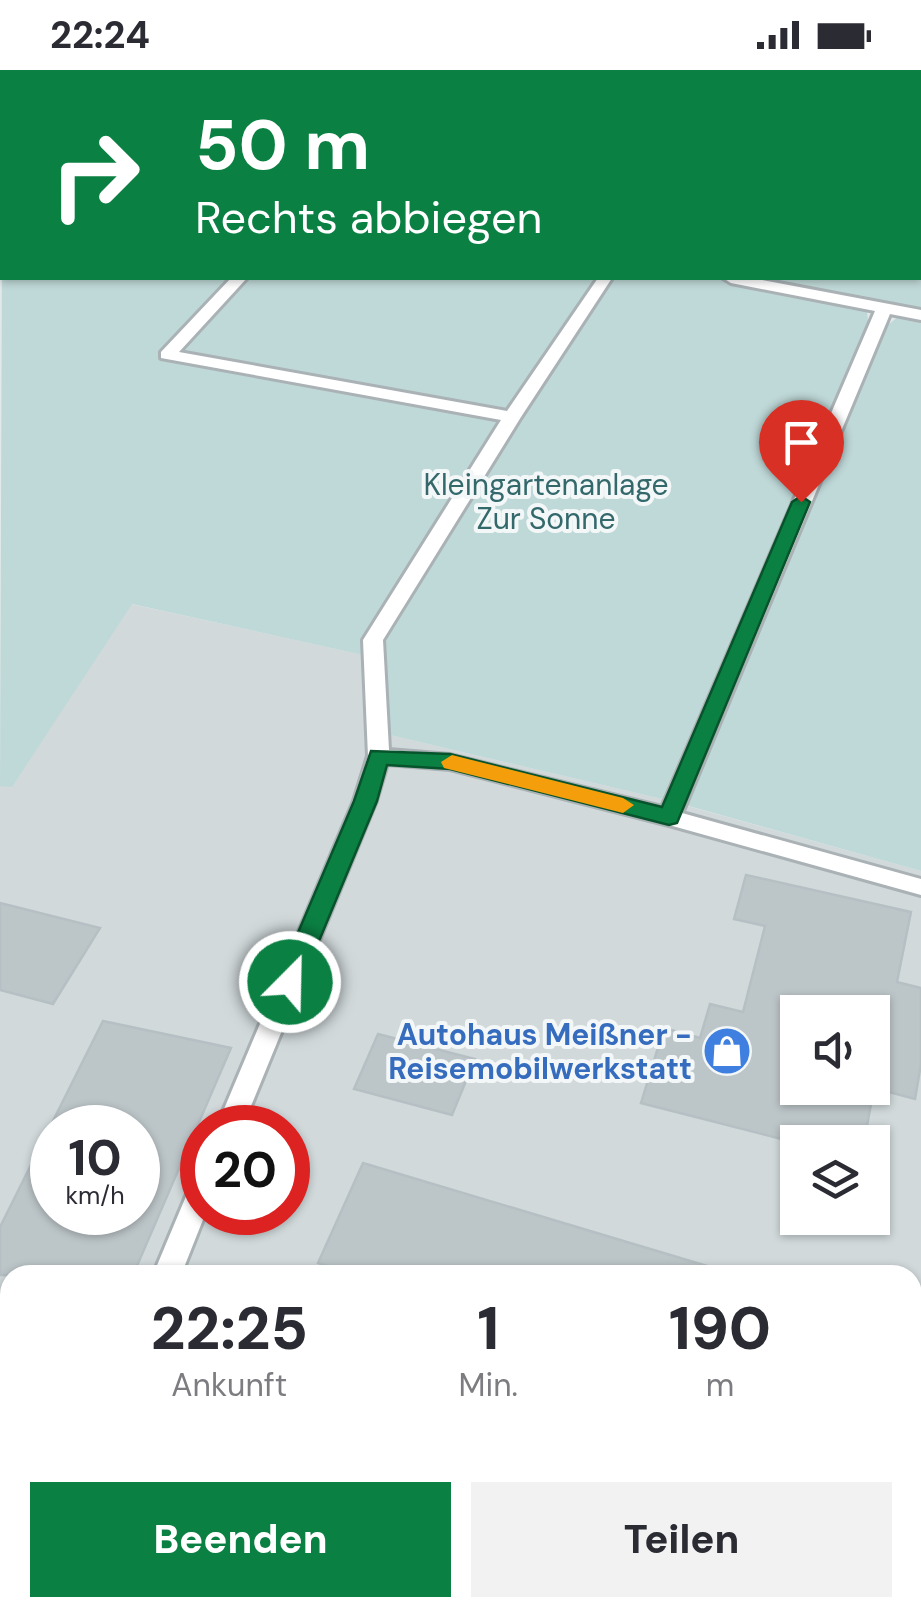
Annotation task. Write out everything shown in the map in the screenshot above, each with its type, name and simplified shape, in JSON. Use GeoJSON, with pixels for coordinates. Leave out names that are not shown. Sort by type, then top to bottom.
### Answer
{"type":"FeatureCollection","features":[{"type":"Feature","properties":{"kind":"lane"},"geometry":{"type":"LineString","coordinates":[[236,280],[167,356],[512,417]]}},
{"type":"Feature","properties":{"kind":"lane"},"geometry":{"type":"LineString","coordinates":[[239,1105],[366,801],[378,756],[373,640],[512,417],[604,280]]}},
{"type":"Feature","properties":{"kind":"lane"},"geometry":{"type":"LineString","coordinates":[[741,280],[921,315]]}},
{"type":"Feature","properties":{"kind":"lane"},"geometry":{"type":"LineString","coordinates":[[669,817],[884,308]]}},
{"type":"Feature","properties":{"kind":"lane"},"geometry":{"type":"LineString","coordinates":[[378,756],[450,762],[669,817],[921,887]]}},
{"type":"Feature","properties":{"kind":"lane"},"geometry":{"type":"LineString","coordinates":[[171,1265],[183,1235]]}},
{"type":"Feature","properties":{"kind":"shaded area"},"geometry":{"type":"Polygon","coordinates":[[[131,604],[387,660],[390,735],[662,799],[921,871],[921,1265],[0,1265],[0,786],[12,786],[131,604]]]}},
{"type":"Feature","properties":{"kind":"green space","name":"Kleingartenanlage Zur Sonne"},"geometry":{"type":"Polygon","coordinates":[[[2,280],[921,280],[921,311],[866,300],[868,321],[662,799],[390,735],[386,660],[132,604],[12,787],[0,786],[2,280]]]}},
{"type":"Feature","properties":{"kind":"green space"},"geometry":{"type":"Polygon","coordinates":[[[899,316],[921,321],[921,871],[685,805],[884,328],[899,316]]]}},
{"type":"Feature","properties":{"kind":"building","name":"Autohaus Meißner - Reisemobilwerkstatt"},"geometry":{"type":"Polygon","coordinates":[[[746,875],[911,912],[897,982],[921,988],[921,1064],[915,1099],[890,1092],[890,995],[780,995],[780,1105],[871,1105],[867,1125],[780,1125],[780,1139],[641,1103],[664,1028],[700,1038],[710,1004],[743,1012],[765,926],[734,919],[746,875]]]}},
{"type":"Feature","properties":{"kind":"building"},"geometry":{"type":"Polygon","coordinates":[[[0,903],[100,928],[53,1004],[0,990],[0,903]]]}},
{"type":"Feature","properties":{"kind":"building"},"geometry":{"type":"Polygon","coordinates":[[[103,1021],[231,1048],[206,1105],[180,1105],[180,1166],[160,1212],[160,1105],[61,1105],[103,1021]]]}},
{"type":"Feature","properties":{"kind":"building"},"geometry":{"type":"Polygon","coordinates":[[[378,1034],[475,1059],[452,1115],[354,1089],[378,1034]]]}},
{"type":"Feature","properties":{"kind":"building"},"geometry":{"type":"Polygon","coordinates":[[[363,1163],[704,1265],[324,1265],[318,1263],[363,1163]]]}},
{"type":"Feature","properties":{"kind":"building"},"geometry":{"type":"Polygon","coordinates":[[[30,1167],[30,1235],[150,1235],[137,1265],[0,1265],[0,1227],[30,1167]]]}},
{"type":"Feature","properties":{"kind":"slow traffic"},"geometry":{"type":"LineString","coordinates":[[452,762],[623,805]]}},
{"type":"Feature","properties":{"kind":"place","name":"Autohaus Meißner - Reisemobilwerkstatt"},"geometry":{"type":"Point","coordinates":[727,1051]}},
{"type":"Feature","properties":{"kind":"route"},"geometry":{"type":"LineString","coordinates":[[290,982],[366,801],[378,756],[450,762],[669,817],[801,502]]}}]}
